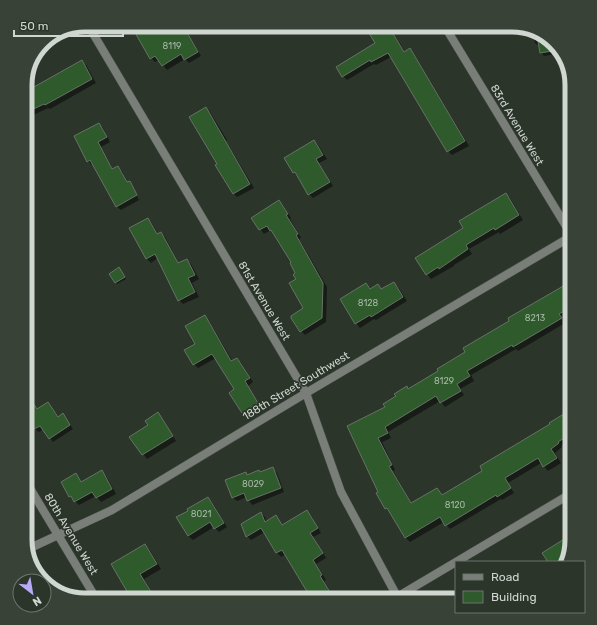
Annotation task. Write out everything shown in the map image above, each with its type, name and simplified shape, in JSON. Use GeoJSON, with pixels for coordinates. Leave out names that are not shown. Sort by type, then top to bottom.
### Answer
{"type":"FeatureCollection","features":[{"type":"Feature","properties":{"kind":"street","name":"81st Avenue West"},"geometry":{"type":"LineString","coordinates":[[92,32],[306,393],[341,492],[395,593]]}},
{"type":"Feature","properties":{"kind":"street","name":"83rd Avenue West"},"geometry":{"type":"LineString","coordinates":[[448,32],[565,224]]}},
{"type":"Feature","properties":{"kind":"street","name":"188th Street Southwest"},"geometry":{"type":"LineString","coordinates":[[33,547],[112,510],[306,393],[565,240]]}},
{"type":"Feature","properties":{"kind":"street","name":"80th Avenue West"},"geometry":{"type":"LineString","coordinates":[[32,491],[93,593]]}},
{"type":"Feature","properties":{"kind":"street"},"geometry":{"type":"LineString","coordinates":[[458,561],[565,497]]}},
{"type":"Feature","properties":{"kind":"street"},"geometry":{"type":"LineString","coordinates":[[407,593],[455,563]]}},
{"type":"Feature","properties":{"kind":"building"},"geometry":{"type":"Polygon","coordinates":[[[135,32],[187,32],[198,52],[184,60],[181,54],[162,66],[155,56],[150,59],[135,32]]]}},
{"type":"Feature","properties":{"kind":"building"},"geometry":{"type":"Polygon","coordinates":[[[368,32],[392,32],[404,52],[410,48],[465,141],[447,152],[388,53],[371,62],[370,60],[342,77],[336,67],[375,43],[368,32]]]}},
{"type":"Feature","properties":{"kind":"building"},"geometry":{"type":"Polygon","coordinates":[[[537,39],[553,51],[540,53],[537,39]]]}},
{"type":"Feature","properties":{"kind":"building"},"geometry":{"type":"Polygon","coordinates":[[[82,60],[92,79],[45,105],[44,104],[32,110],[32,88],[82,60]]]}},
{"type":"Feature","properties":{"kind":"building"},"geometry":{"type":"Polygon","coordinates":[[[206,107],[250,184],[233,194],[215,165],[217,164],[189,117],[206,107]]]}},
{"type":"Feature","properties":{"kind":"building"},"geometry":{"type":"Polygon","coordinates":[[[99,123],[107,137],[98,142],[112,169],[118,166],[127,182],[130,181],[137,195],[116,207],[90,160],[87,162],[74,136],[99,123]]]}},
{"type":"Feature","properties":{"kind":"building"},"geometry":{"type":"Polygon","coordinates":[[[314,140],[323,155],[316,159],[330,182],[308,195],[295,172],[293,173],[284,158],[314,140]]]}},
{"type":"Feature","properties":{"kind":"building"},"geometry":{"type":"Polygon","coordinates":[[[506,193],[519,215],[495,230],[494,228],[466,245],[468,249],[439,269],[438,267],[426,275],[415,258],[463,228],[459,221],[506,193]]]}},
{"type":"Feature","properties":{"kind":"building"},"geometry":{"type":"Polygon","coordinates":[[[279,200],[288,214],[286,215],[298,234],[296,235],[323,283],[322,318],[300,332],[291,318],[291,316],[303,308],[289,283],[296,279],[293,275],[295,273],[290,263],[291,262],[271,230],[270,231],[267,226],[259,230],[251,218],[279,200]]]}},
{"type":"Feature","properties":{"kind":"building"},"geometry":{"type":"Polygon","coordinates":[[[148,218],[157,234],[161,232],[178,263],[187,259],[195,275],[188,278],[195,292],[178,301],[155,254],[146,259],[129,228],[148,218]]]}},
{"type":"Feature","properties":{"kind":"building"},"geometry":{"type":"Polygon","coordinates":[[[119,267],[125,277],[115,283],[109,274],[119,267]]]}},
{"type":"Feature","properties":{"kind":"building"},"geometry":{"type":"Polygon","coordinates":[[[394,282],[403,297],[371,317],[370,315],[355,324],[340,299],[366,283],[370,289],[378,284],[381,289],[394,282]]]}},
{"type":"Feature","properties":{"kind":"building"},"geometry":{"type":"Polygon","coordinates":[[[565,285],[565,310],[559,314],[562,318],[513,347],[512,345],[467,371],[470,376],[457,384],[461,391],[440,403],[436,396],[385,427],[388,433],[378,438],[392,465],[389,466],[411,503],[437,488],[442,495],[482,471],[480,466],[550,424],[549,423],[565,413],[565,438],[551,449],[557,458],[543,467],[538,458],[505,478],[511,488],[497,497],[496,495],[445,526],[440,517],[405,538],[376,493],[378,492],[347,426],[385,407],[383,404],[396,396],[394,394],[407,386],[408,389],[438,371],[437,369],[465,352],[463,348],[509,321],[508,318],[565,285]]]}},
{"type":"Feature","properties":{"kind":"building"},"geometry":{"type":"Polygon","coordinates":[[[205,315],[231,361],[237,358],[250,378],[245,381],[258,403],[242,413],[229,393],[234,389],[212,354],[193,365],[184,350],[195,344],[185,326],[205,315]]]}},
{"type":"Feature","properties":{"kind":"building"},"geometry":{"type":"Polygon","coordinates":[[[32,401],[37,409],[48,402],[58,417],[63,413],[70,425],[49,439],[40,426],[34,429],[32,426],[32,401]]]}},
{"type":"Feature","properties":{"kind":"building"},"geometry":{"type":"Polygon","coordinates":[[[158,412],[173,436],[142,455],[129,437],[148,425],[145,421],[158,412]]]}},
{"type":"Feature","properties":{"kind":"building"},"geometry":{"type":"Polygon","coordinates":[[[273,467],[281,488],[247,501],[244,493],[232,498],[225,480],[246,472],[247,475],[259,470],[260,472],[273,467]]]}},
{"type":"Feature","properties":{"kind":"building"},"geometry":{"type":"Polygon","coordinates":[[[102,470],[112,489],[96,498],[92,492],[74,502],[71,496],[69,497],[61,482],[76,473],[81,482],[102,470]]]}},
{"type":"Feature","properties":{"kind":"building"},"geometry":{"type":"Polygon","coordinates":[[[208,497],[224,523],[214,529],[210,522],[188,536],[176,517],[188,511],[187,509],[208,497]]]}},
{"type":"Feature","properties":{"kind":"building"},"geometry":{"type":"Polygon","coordinates":[[[307,510],[318,528],[310,533],[323,553],[313,560],[322,575],[320,576],[331,593],[308,593],[282,550],[276,553],[261,528],[246,537],[241,524],[261,512],[265,522],[276,515],[282,525],[307,510]]]}},
{"type":"Feature","properties":{"kind":"building"},"geometry":{"type":"Polygon","coordinates":[[[565,538],[564,550],[560,561],[547,561],[542,553],[565,538]]]}},
{"type":"Feature","properties":{"kind":"building"},"geometry":{"type":"Polygon","coordinates":[[[145,544],[157,564],[140,574],[152,593],[128,593],[111,564],[145,544]]]}}]}
